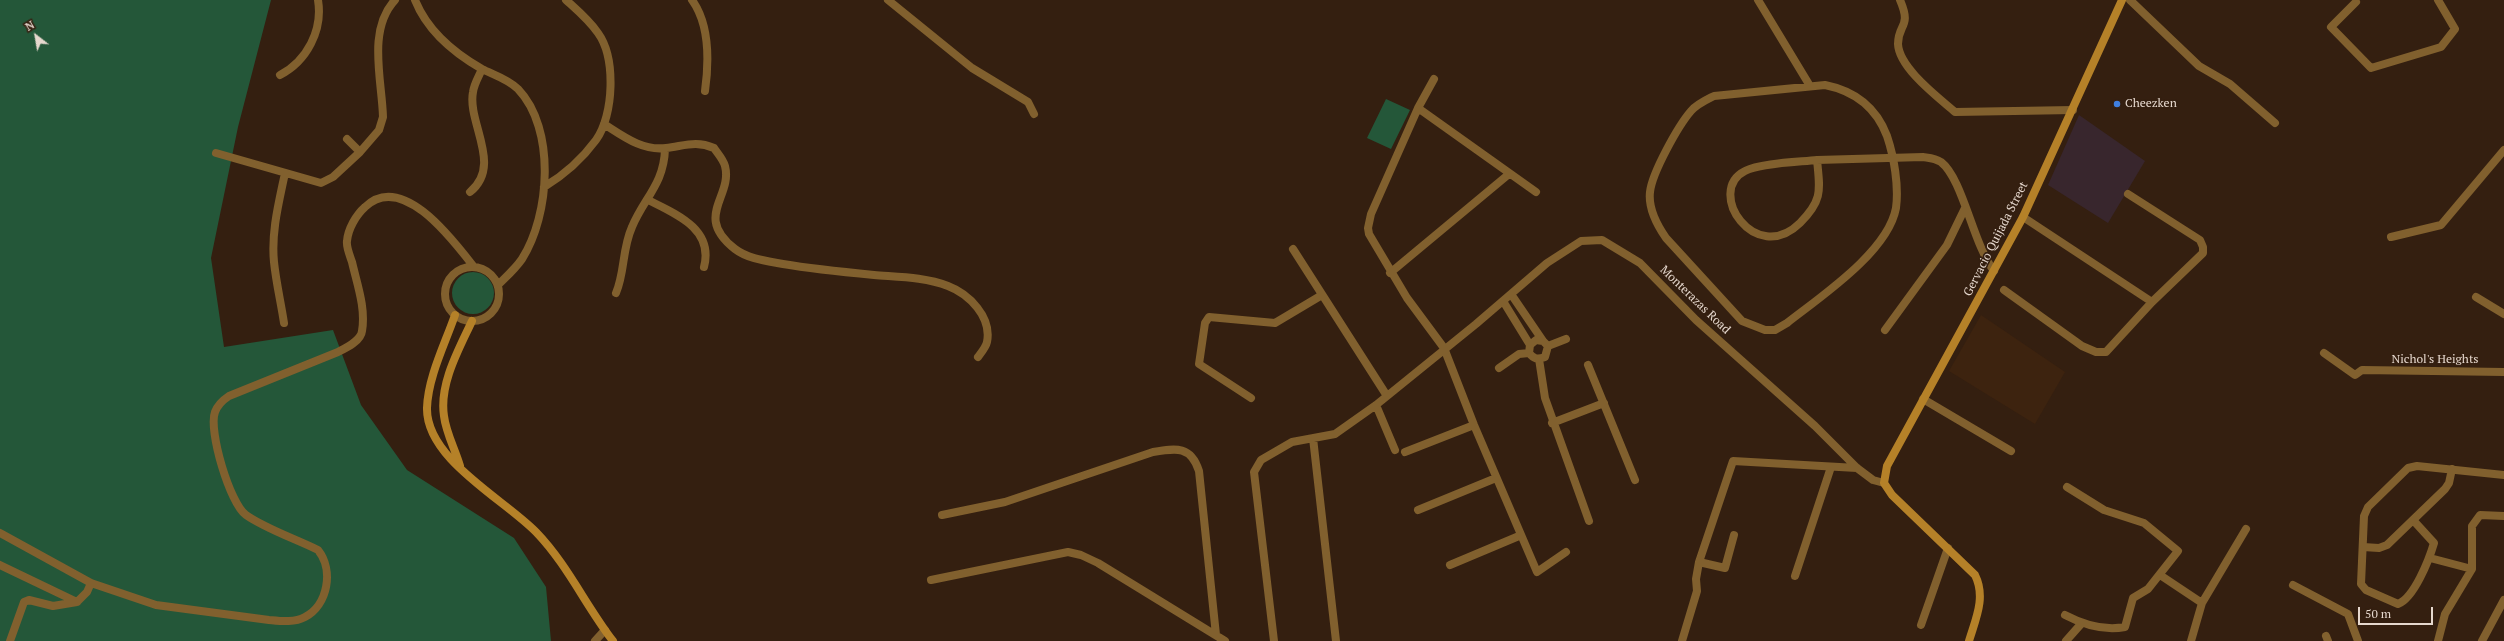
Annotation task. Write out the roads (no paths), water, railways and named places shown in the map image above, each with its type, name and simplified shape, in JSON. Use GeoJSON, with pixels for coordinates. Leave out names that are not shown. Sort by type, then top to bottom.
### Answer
{"type":"FeatureCollection","features":[{"type":"Feature","properties":{"kind":"street"},"geometry":{"type":"LineString","coordinates":[[280,75],[296,65],[314,39],[318,22],[318,0]]}},
{"type":"Feature","properties":{"kind":"street"},"geometry":{"type":"LineString","coordinates":[[216,153],[321,183],[333,177],[360,152],[379,130],[383,117],[380,26],[385,12],[395,0]]}},
{"type":"Feature","properties":{"kind":"street"},"geometry":{"type":"LineString","coordinates":[[416,0],[432,29],[447,44],[482,69],[506,79],[518,89],[530,105],[539,124],[542,142],[544,187],[540,214],[529,245],[522,259],[498,285]]}},
{"type":"Feature","properties":{"kind":"street"},"geometry":{"type":"LineString","coordinates":[[544,187],[567,172],[596,139],[604,124],[611,80],[605,47],[599,34],[566,0]]}},
{"type":"Feature","properties":{"kind":"street"},"geometry":{"type":"LineString","coordinates":[[692,0],[701,21],[708,55],[705,91]]}},
{"type":"Feature","properties":{"kind":"street"},"geometry":{"type":"LineString","coordinates":[[888,0],[972,68],[1028,102],[1034,114]]}},
{"type":"Feature","properties":{"kind":"street"},"geometry":{"type":"LineString","coordinates":[[1758,0],[1810,86]]}},
{"type":"Feature","properties":{"kind":"street"},"geometry":{"type":"LineString","coordinates":[[1900,0],[1907,15],[1898,44],[1905,61],[1912,72],[1955,112],[2073,110]]}},
{"type":"Feature","properties":{"kind":"street","name":"Gervacio Quijada Street"},"geometry":{"type":"LineString","coordinates":[[1884,483],[1887,466],[2023,217],[2122,0]]}},
{"type":"Feature","properties":{"kind":"street"},"geometry":{"type":"LineString","coordinates":[[2130,0],[2198,66],[2230,84],[2275,123]]}},
{"type":"Feature","properties":{"kind":"street"},"geometry":{"type":"LineString","coordinates":[[2356,2],[2330,27],[2371,68],[2440,47],[2455,28],[2438,0]]}},
{"type":"Feature","properties":{"kind":"street"},"geometry":{"type":"LineString","coordinates":[[470,192],[477,187],[482,176],[482,141],[472,100],[473,91],[482,69]]}},
{"type":"Feature","properties":{"kind":"street"},"geometry":{"type":"LineString","coordinates":[[1434,79],[1418,108],[1371,214],[1368,228],[1371,240],[1390,273],[1444,348],[1519,536],[1537,572],[1566,552]]}},
{"type":"Feature","properties":{"kind":"street"},"geometry":{"type":"LineString","coordinates":[[1810,86],[1841,88],[1864,102],[1872,109],[1883,127],[1893,159],[1896,194],[1892,219],[1867,256],[1854,271],[1775,330],[1765,330],[1742,321],[1666,238],[1656,223],[1650,193],[1654,177],[1691,111],[1703,101],[1714,96],[1810,86]]}},
{"type":"Feature","properties":{"kind":"street"},"geometry":{"type":"LineString","coordinates":[[1418,108],[1508,174],[1536,192]]}},
{"type":"Feature","properties":{"kind":"street"},"geometry":{"type":"LineString","coordinates":[[604,124],[631,142],[644,146],[665,148],[695,142],[714,148],[729,166],[725,182],[717,202],[715,219],[718,231],[735,249],[749,256],[824,271],[924,279],[948,286],[965,295],[984,319],[987,343],[978,357]]}},
{"type":"Feature","properties":{"kind":"street"},"geometry":{"type":"LineString","coordinates":[[347,139],[360,152]]}},
{"type":"Feature","properties":{"kind":"street"},"geometry":{"type":"LineString","coordinates":[[616,293],[620,284],[624,251],[632,227],[662,175],[665,148]]}},
{"type":"Feature","properties":{"kind":"street"},"geometry":{"type":"LineString","coordinates":[[2391,237],[2441,225],[2504,150]]}},
{"type":"Feature","properties":{"kind":"street"},"geometry":{"type":"LineString","coordinates":[[1817,160],[1820,192],[1818,199],[1809,214],[1794,229],[1776,238],[1763,237],[1743,223],[1730,202],[1730,190],[1735,180],[1745,171],[1817,160],[1923,157],[1940,161],[1950,173],[1982,252],[1994,271]]}},
{"type":"Feature","properties":{"kind":"street"},"geometry":{"type":"LineString","coordinates":[[284,323],[274,261],[274,241],[277,212],[285,173]]}},
{"type":"Feature","properties":{"kind":"street"},"geometry":{"type":"LineString","coordinates":[[1390,273],[1508,174]]}},
{"type":"Feature","properties":{"kind":"street"},"geometry":{"type":"LineString","coordinates":[[2004,290],[2082,346],[2096,352],[2106,352],[2152,302],[2203,253],[2204,247],[2200,240],[2128,194]]}},
{"type":"Feature","properties":{"kind":"street"},"geometry":{"type":"LineString","coordinates":[[0,533],[91,583],[156,606],[284,622],[297,620],[312,612],[319,605],[327,581],[328,571],[323,557],[318,550],[246,515],[236,504],[228,484],[214,432],[215,412],[220,403],[229,396],[338,352],[352,345],[362,333],[363,316],[360,293],[347,242],[350,229],[359,212],[370,202],[383,197],[396,197],[415,205],[454,241],[474,267],[489,273],[498,285],[498,298],[493,310],[484,318],[472,322],[455,315],[445,299],[448,281],[456,272],[474,267]]}},
{"type":"Feature","properties":{"kind":"street"},"geometry":{"type":"LineString","coordinates":[[648,200],[690,222],[705,246],[707,256],[704,267]]}},
{"type":"Feature","properties":{"kind":"street"},"geometry":{"type":"LineString","coordinates":[[1885,330],[1947,245],[1965,208]]}},
{"type":"Feature","properties":{"kind":"street"},"geometry":{"type":"LineString","coordinates":[[2023,217],[2152,302]]}},
{"type":"Feature","properties":{"kind":"street","name":"Monterazas Road"},"geometry":{"type":"LineString","coordinates":[[1274,641],[1254,472],[1261,460],[1292,442],[1335,434],[1376,405],[1444,348],[1476,324],[1547,263],[1581,241],[1602,240],[1640,264],[1696,320],[1815,426],[1857,468],[1873,480],[1884,483]]}},
{"type":"Feature","properties":{"kind":"street"},"geometry":{"type":"LineString","coordinates":[[1293,249],[1387,396]]}},
{"type":"Feature","properties":{"kind":"street"},"geometry":{"type":"LineString","coordinates":[[1503,301],[1530,349],[1533,358],[1539,359],[1545,357],[1545,344],[1511,294]]}},
{"type":"Feature","properties":{"kind":"street"},"geometry":{"type":"LineString","coordinates":[[1251,398],[1199,364],[1205,323],[1208,317],[1276,323],[1322,295]]}},
{"type":"Feature","properties":{"kind":"street"},"geometry":{"type":"LineString","coordinates":[[2476,297],[2504,314]]}},
{"type":"Feature","properties":{"kind":"street"},"geometry":{"type":"LineString","coordinates":[[455,315],[430,388],[427,409],[435,439],[461,466],[535,531],[550,547],[613,641]]}},
{"type":"Feature","properties":{"kind":"street"},"geometry":{"type":"LineString","coordinates":[[461,466],[443,415],[443,398],[459,350],[472,322]]}},
{"type":"Feature","properties":{"kind":"street"},"geometry":{"type":"LineString","coordinates":[[1499,368],[1519,354],[1530,349],[1536,340],[1545,344],[1566,339]]}},
{"type":"Feature","properties":{"kind":"street","name":"Nichol's Heights"},"geometry":{"type":"LineString","coordinates":[[2324,353],[2352,374],[2366,370],[2504,372]]}},
{"type":"Feature","properties":{"kind":"street"},"geometry":{"type":"LineString","coordinates":[[1539,359],[1541,381],[1552,422],[1589,521]]}},
{"type":"Feature","properties":{"kind":"street"},"geometry":{"type":"LineString","coordinates":[[1588,365],[1635,480]]}},
{"type":"Feature","properties":{"kind":"street"},"geometry":{"type":"LineString","coordinates":[[1923,399],[2011,451]]}},
{"type":"Feature","properties":{"kind":"street"},"geometry":{"type":"LineString","coordinates":[[1552,422],[1604,403]]}},
{"type":"Feature","properties":{"kind":"street"},"geometry":{"type":"LineString","coordinates":[[1376,405],[1395,450]]}},
{"type":"Feature","properties":{"kind":"street"},"geometry":{"type":"LineString","coordinates":[[1405,452],[1474,425]]}},
{"type":"Feature","properties":{"kind":"street"},"geometry":{"type":"LineString","coordinates":[[1313,438],[1336,641]]}},
{"type":"Feature","properties":{"kind":"street"},"geometry":{"type":"LineString","coordinates":[[942,515],[1005,502],[1153,452],[1170,449],[1186,451],[1195,460],[1199,471],[1216,635]]}},
{"type":"Feature","properties":{"kind":"street"},"geometry":{"type":"LineString","coordinates":[[1682,641],[1697,592],[1696,579],[1698,562],[1733,461],[1857,468]]}},
{"type":"Feature","properties":{"kind":"street"},"geometry":{"type":"LineString","coordinates":[[2413,520],[2434,543],[2430,558],[2406,601],[2398,604],[2366,590],[2361,584],[2364,516],[2368,507],[2408,468],[2417,466],[2504,475]]}},
{"type":"Feature","properties":{"kind":"street"},"geometry":{"type":"LineString","coordinates":[[1795,576],[1831,467]]}},
{"type":"Feature","properties":{"kind":"street"},"geometry":{"type":"LineString","coordinates":[[2363,547],[2379,548],[2386,545],[2449,483],[2452,469]]}},
{"type":"Feature","properties":{"kind":"street"},"geometry":{"type":"LineString","coordinates":[[1418,510],[1496,478]]}},
{"type":"Feature","properties":{"kind":"street"},"geometry":{"type":"LineString","coordinates":[[1884,483],[1903,507],[1975,575],[1980,586],[1981,599],[1969,641]]}},
{"type":"Feature","properties":{"kind":"street"},"geometry":{"type":"LineString","coordinates":[[2065,615],[2081,624],[2103,628],[2125,627],[2133,598],[2148,589],[2176,554],[2176,548],[2144,523],[2104,510],[2067,487]]}},
{"type":"Feature","properties":{"kind":"street"},"geometry":{"type":"LineString","coordinates":[[2438,641],[2445,614],[2472,569],[2472,526],[2475,519],[2480,515],[2504,516]]}},
{"type":"Feature","properties":{"kind":"street"},"geometry":{"type":"LineString","coordinates":[[2191,641],[2202,603],[2246,529]]}},
{"type":"Feature","properties":{"kind":"street"},"geometry":{"type":"LineString","coordinates":[[1698,562],[1725,568],[1734,535]]}},
{"type":"Feature","properties":{"kind":"street"},"geometry":{"type":"LineString","coordinates":[[1450,565],[1519,536]]}},
{"type":"Feature","properties":{"kind":"street"},"geometry":{"type":"LineString","coordinates":[[1921,625],[1948,548]]}},
{"type":"Feature","properties":{"kind":"street"},"geometry":{"type":"LineString","coordinates":[[931,580],[1068,552],[1074,553],[1098,562],[1225,641]]}},
{"type":"Feature","properties":{"kind":"street"},"geometry":{"type":"LineString","coordinates":[[2430,558],[2472,569]]}},
{"type":"Feature","properties":{"kind":"street"},"geometry":{"type":"LineString","coordinates":[[0,565],[76,602]]}},
{"type":"Feature","properties":{"kind":"street"},"geometry":{"type":"LineString","coordinates":[[2160,575],[2202,603]]}},
{"type":"Feature","properties":{"kind":"street"},"geometry":{"type":"LineString","coordinates":[[10,641],[24,602],[29,600],[53,606],[76,602],[91,583]]}},
{"type":"Feature","properties":{"kind":"street"},"geometry":{"type":"LineString","coordinates":[[2293,585],[2348,614],[2358,641]]}},
{"type":"Feature","properties":{"kind":"street"},"geometry":{"type":"LineString","coordinates":[[2482,641],[2504,600]]}},
{"type":"Feature","properties":{"kind":"street"},"geometry":{"type":"LineString","coordinates":[[2066,641],[2081,624]]}},
{"type":"Feature","properties":{"kind":"street"},"geometry":{"type":"LineString","coordinates":[[595,641],[605,630]]}},
{"type":"Feature","properties":{"kind":"place","name":"Cheezken"},"geometry":{"type":"Point","coordinates":[2117,104]}}]}
